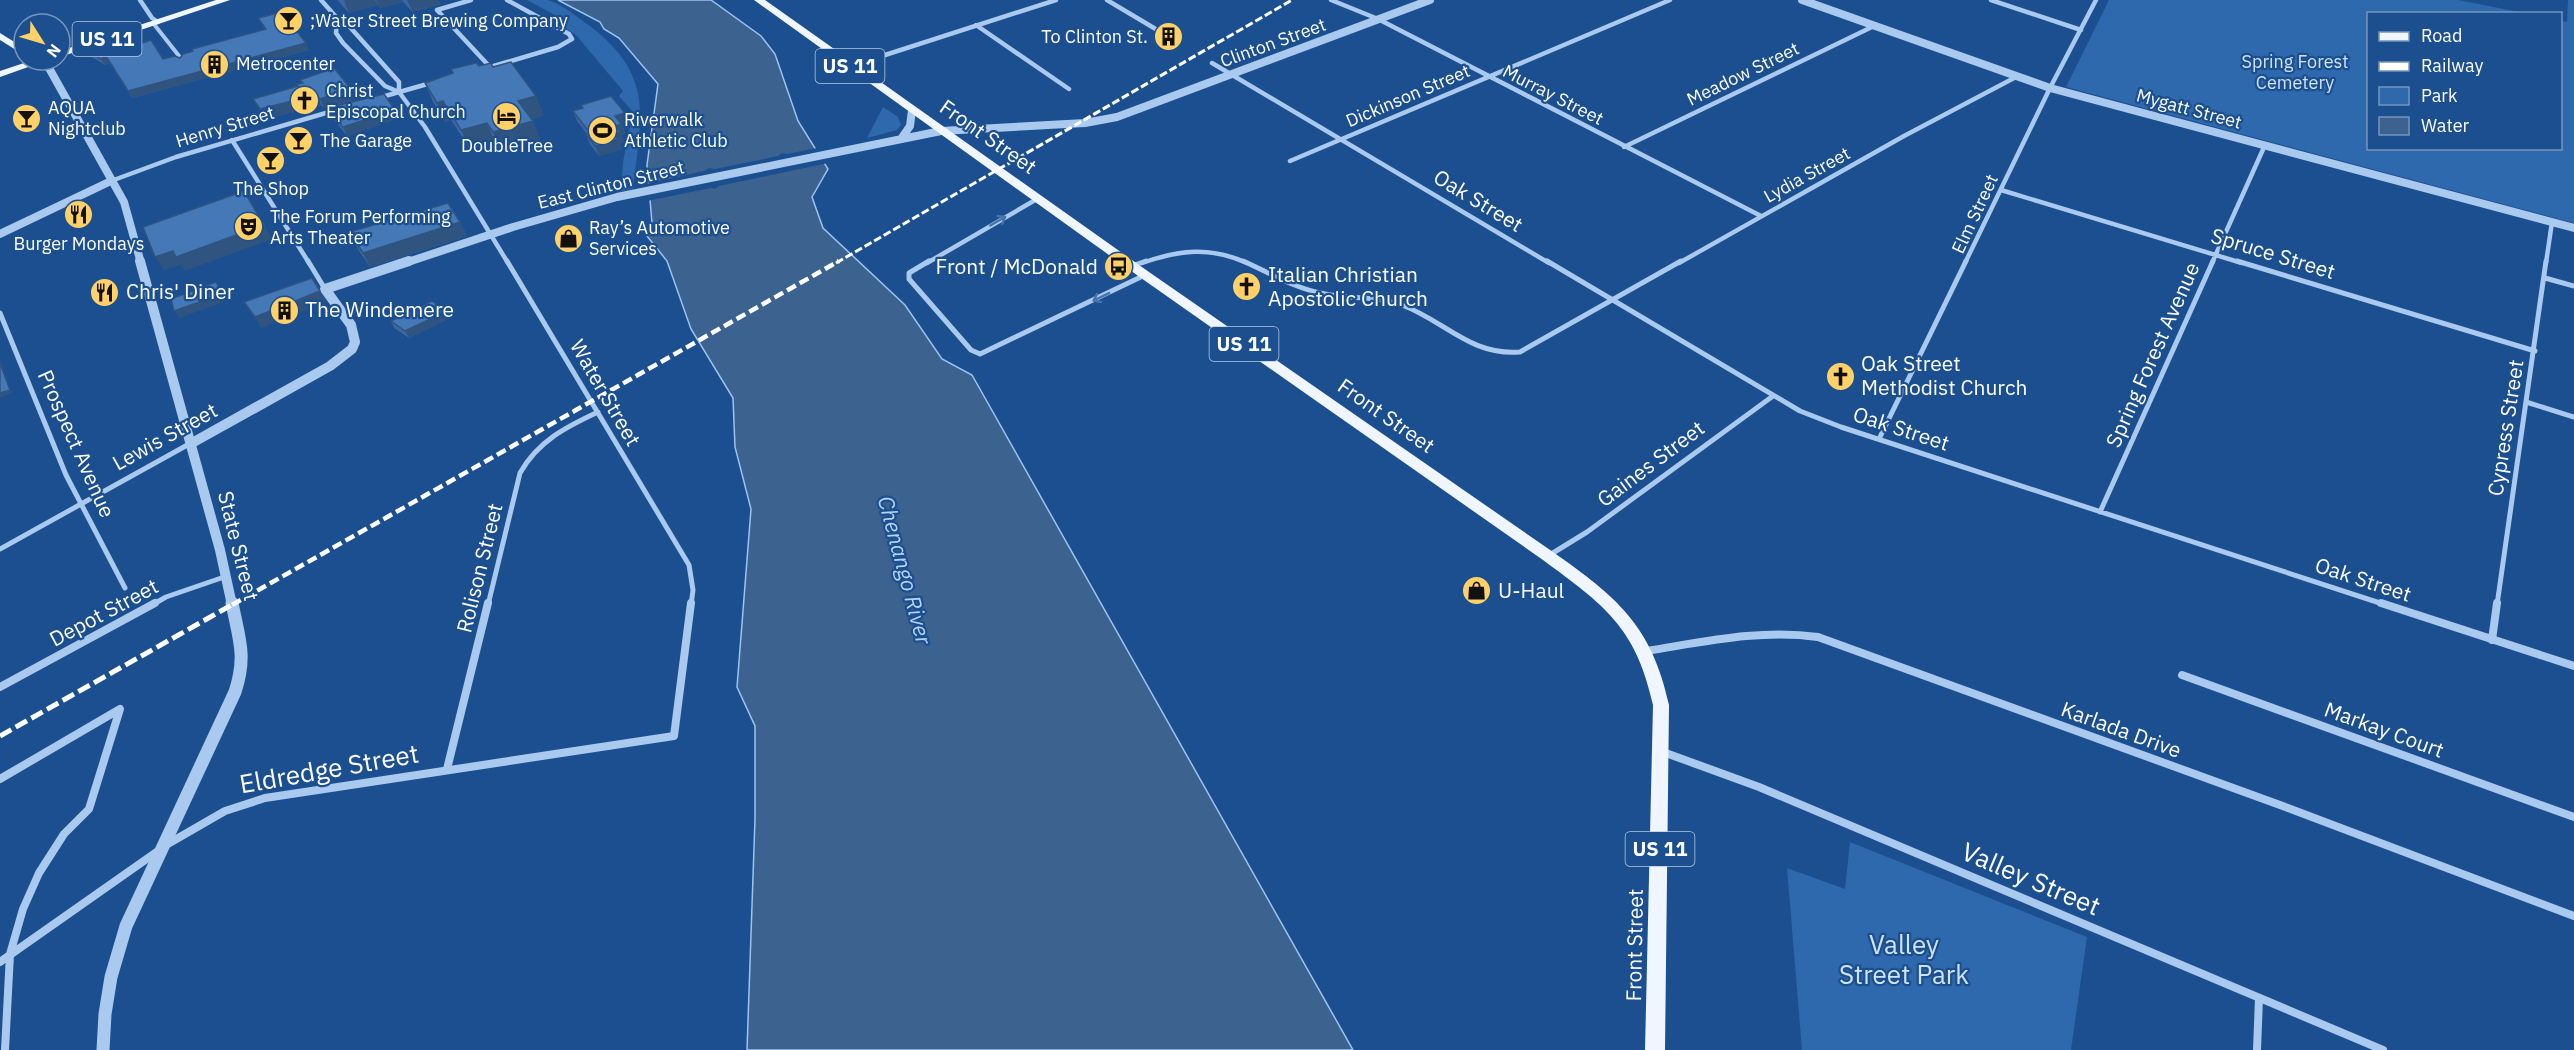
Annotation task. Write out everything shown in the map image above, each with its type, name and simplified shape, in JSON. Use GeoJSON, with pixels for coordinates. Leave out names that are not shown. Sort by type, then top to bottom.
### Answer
{"type":"FeatureCollection","features":[{"type":"Feature","properties":{"kind":"main road","name":"US 11"},"geometry":{"type":"LineString","coordinates":[[72,50],[225,0]]}},
{"type":"Feature","properties":{"kind":"main road","name":"Front Street"},"geometry":{"type":"LineString","coordinates":[[759,0],[1132,266],[1548,556],[1605,599],[1630,626],[1646,651],[1658,684],[1661,705],[1662,752],[1655,1050]]}},
{"type":"Feature","properties":{"kind":"street"},"geometry":{"type":"LineString","coordinates":[[140,0],[183,61]]}},
{"type":"Feature","properties":{"kind":"street","name":"Water Street"},"geometry":{"type":"LineString","coordinates":[[321,0],[337,18],[349,26],[399,82],[399,92]]}},
{"type":"Feature","properties":{"kind":"street"},"geometry":{"type":"LineString","coordinates":[[471,0],[437,10],[490,67]]}},
{"type":"Feature","properties":{"kind":"street"},"geometry":{"type":"LineString","coordinates":[[479,70],[571,41],[572,37],[569,34],[507,0]]}},
{"type":"Feature","properties":{"kind":"street"},"geometry":{"type":"LineString","coordinates":[[851,66],[1056,0]]}},
{"type":"Feature","properties":{"kind":"street"},"geometry":{"type":"LineString","coordinates":[[1107,0],[1164,34]]}},
{"type":"Feature","properties":{"kind":"street","name":"Murray Street"},"geometry":{"type":"LineString","coordinates":[[1331,0],[1378,20],[1761,216]]}},
{"type":"Feature","properties":{"kind":"street","name":"Clinton Street"},"geometry":{"type":"LineString","coordinates":[[1126,114],[1430,0]]}},
{"type":"Feature","properties":{"kind":"street","name":"Dickinson Street"},"geometry":{"type":"LineString","coordinates":[[1290,161],[1670,0]]}},
{"type":"Feature","properties":{"kind":"street","name":"Mygatt Street"},"geometry":{"type":"LineString","coordinates":[[1802,0],[2050,88],[2574,228]]}},
{"type":"Feature","properties":{"kind":"street"},"geometry":{"type":"LineString","coordinates":[[1991,0],[2081,30]]}},
{"type":"Feature","properties":{"kind":"street","name":"Elm Street"},"geometry":{"type":"LineString","coordinates":[[1879,439],[2050,88],[2096,0]]}},
{"type":"Feature","properties":{"kind":"street","name":"Water Street"},"geometry":{"type":"LineString","coordinates":[[337,18],[336,33],[343,43],[385,86],[399,92],[422,124],[491,234],[692,572],[693,590],[674,736]]}},
{"type":"Feature","properties":{"kind":"street"},"geometry":{"type":"LineString","coordinates":[[976,25],[1069,88]]}},
{"type":"Feature","properties":{"kind":"street","name":"Meadow Street"},"geometry":{"type":"LineString","coordinates":[[1624,147],[1874,26]]}},
{"type":"Feature","properties":{"kind":"street","name":"Oak Street"},"geometry":{"type":"LineString","coordinates":[[1212,63],[1800,411],[2100,512],[2574,666]]}},
{"type":"Feature","properties":{"kind":"street","name":"State Street"},"geometry":{"type":"LineString","coordinates":[[51,72],[124,202],[227,576],[243,656],[242,671],[235,692],[123,936],[111,977],[105,1014],[103,1050]]}},
{"type":"Feature","properties":{"kind":"street","name":"Lydia Street"},"geometry":{"type":"LineString","coordinates":[[1132,266],[1192,250],[1220,252],[1298,288],[1400,304],[1425,315],[1478,348],[1500,354],[1520,352],[1761,216],[2016,77]]}},
{"type":"Feature","properties":{"kind":"street"},"geometry":{"type":"LineString","coordinates":[[376,98],[436,81]]}},
{"type":"Feature","properties":{"kind":"street","name":"Henry Street"},"geometry":{"type":"LineString","coordinates":[[0,234],[137,170],[343,108]]}},
{"type":"Feature","properties":{"kind":"street"},"geometry":{"type":"LineString","coordinates":[[901,139],[910,126],[912,110]]}},
{"type":"Feature","properties":{"kind":"street","name":"East Clinton Street"},"geometry":{"type":"LineString","coordinates":[[325,289],[491,234],[616,197],[941,131],[1092,122],[1126,114]]}},
{"type":"Feature","properties":{"kind":"street"},"geometry":{"type":"LineString","coordinates":[[232,140],[325,289]]}},
{"type":"Feature","properties":{"kind":"street","name":"Spring Forest Avenue"},"geometry":{"type":"LineString","coordinates":[[2100,512],[2265,145]]}},
{"type":"Feature","properties":{"kind":"street","name":"Spruce Street"},"geometry":{"type":"LineString","coordinates":[[2001,189],[2535,351]]}},
{"type":"Feature","properties":{"kind":"street"},"geometry":{"type":"LineString","coordinates":[[1037,199],[909,273],[909,279],[971,350],[981,354],[987,352],[1145,275]]}},
{"type":"Feature","properties":{"kind":"street","name":"Cypress Street"},"geometry":{"type":"LineString","coordinates":[[2492,640],[2552,222]]}},
{"type":"Feature","properties":{"kind":"street"},"geometry":{"type":"LineString","coordinates":[[2545,278],[2574,286]]}},
{"type":"Feature","properties":{"kind":"street","name":"Lewis Street"},"geometry":{"type":"LineString","coordinates":[[0,549],[347,354],[355,342],[355,335],[351,325],[325,289]]}},
{"type":"Feature","properties":{"kind":"street","name":"Prospect Avenue"},"geometry":{"type":"LineString","coordinates":[[0,313],[48,433],[81,504],[125,588]]}},
{"type":"Feature","properties":{"kind":"street","name":"Gaines Street"},"geometry":{"type":"LineString","coordinates":[[1548,556],[1587,532],[1773,396]]}},
{"type":"Feature","properties":{"kind":"street"},"geometry":{"type":"LineString","coordinates":[[2526,402],[2574,417]]}},
{"type":"Feature","properties":{"kind":"street","name":"Rolison Street"},"geometry":{"type":"LineString","coordinates":[[447,769],[520,473],[527,457],[541,442],[598,412]]}},
{"type":"Feature","properties":{"kind":"street","name":"Depot Street"},"geometry":{"type":"LineString","coordinates":[[0,687],[166,597],[227,576]]}},
{"type":"Feature","properties":{"kind":"street","name":"Karlada Drive"},"geometry":{"type":"LineString","coordinates":[[1646,651],[1772,632],[1795,633],[1818,638],[2280,805],[2574,916]]}},
{"type":"Feature","properties":{"kind":"street","name":"Markay Court"},"geometry":{"type":"LineString","coordinates":[[2182,675],[2574,817]]}},
{"type":"Feature","properties":{"kind":"street"},"geometry":{"type":"LineString","coordinates":[[0,779],[120,709],[89,809],[64,834],[39,873],[23,909],[10,954],[5,1050]]}},
{"type":"Feature","properties":{"kind":"street","name":"Eldredge Street"},"geometry":{"type":"LineString","coordinates":[[0,962],[162,848],[215,814],[247,802],[447,769],[674,736]]}},
{"type":"Feature","properties":{"kind":"street","name":"Valley Street"},"geometry":{"type":"LineString","coordinates":[[1662,752],[1759,787],[2383,1050]]}},
{"type":"Feature","properties":{"kind":"street"},"geometry":{"type":"LineString","coordinates":[[2257,1050],[2259,998]]}},
{"type":"Feature","properties":{"kind":"green space"},"geometry":{"type":"Polygon","coordinates":[[[527,0],[546,0],[563,7],[611,44],[625,62],[634,80],[639,99],[639,140],[633,189],[621,191],[623,162],[633,112],[619,96],[623,91],[576,35],[557,23],[564,20],[527,0]]]}},
{"type":"Feature","properties":{"kind":"green space","name":"Spring Forest Cemetery"},"geometry":{"type":"Polygon","coordinates":[[[2109,0],[2458,0],[2519,12],[2367,12],[2367,150],[2562,150],[2562,21],[2567,22],[2568,0],[2574,0],[2574,223],[2066,87],[2109,0]]]}},
{"type":"Feature","properties":{"kind":"green space"},"geometry":{"type":"Polygon","coordinates":[[[883,107],[898,117],[901,125],[897,130],[867,138],[883,107]]]}},
{"type":"Feature","properties":{"kind":"green space","name":"Valley Street Park"},"geometry":{"type":"Polygon","coordinates":[[[1850,842],[2087,937],[2071,1050],[1802,1050],[1787,868],[1845,889],[1850,842]]]}},
{"type":"Feature","properties":{"kind":"water","name":"Chenango River"},"geometry":{"type":"Polygon","coordinates":[[[558,0],[711,0],[761,36],[775,54],[798,121],[828,169],[812,197],[823,228],[905,305],[942,359],[972,375],[1353,1050],[747,1050],[755,819],[755,726],[737,687],[751,509],[735,447],[733,398],[691,329],[667,261],[647,236],[652,223],[647,165],[658,84],[619,38],[604,29],[600,22],[558,0]]]}},
{"type":"Feature","properties":{"kind":"pier"},"geometry":{"type":"Polygon","coordinates":[[[817,148],[828,163],[719,186],[715,189],[647,201],[646,184],[709,168],[715,169],[778,156],[782,153],[817,148]]]}},
{"type":"Feature","properties":{"kind":"building","name":"Metrocenter"},"geometry":{"type":"Polygon","coordinates":[[[282,12],[306,43],[128,91],[106,56],[101,59],[83,47],[115,36],[131,47],[151,40],[163,59],[175,56],[180,58],[183,54],[193,51],[192,49],[266,29],[258,18],[282,12]]]}},
{"type":"Feature","properties":{"kind":"building"},"geometry":{"type":"Polygon","coordinates":[[[511,62],[536,96],[518,101],[533,121],[493,132],[487,123],[461,130],[443,101],[437,103],[425,83],[453,73],[451,69],[476,63],[479,66],[491,63],[493,67],[511,62]]]}},
{"type":"Feature","properties":{"kind":"building"},"geometry":{"type":"Polygon","coordinates":[[[334,68],[351,89],[320,99],[316,95],[260,109],[253,99],[298,86],[297,84],[303,83],[300,80],[334,68]]]}},
{"type":"Feature","properties":{"kind":"building"},"geometry":{"type":"Polygon","coordinates":[[[384,94],[395,110],[343,127],[327,108],[384,94]]]}},
{"type":"Feature","properties":{"kind":"building","name":"Riverwalk Athletic Club"},"geometry":{"type":"Polygon","coordinates":[[[611,96],[625,113],[615,116],[621,124],[616,126],[620,132],[614,134],[618,139],[595,146],[586,134],[590,133],[573,111],[583,108],[581,105],[611,96]]]}},
{"type":"Feature","properties":{"kind":"building"},"geometry":{"type":"Polygon","coordinates":[[[244,191],[264,225],[176,257],[173,251],[155,257],[143,227],[244,191]]]}},
{"type":"Feature","properties":{"kind":"building"},"geometry":{"type":"Polygon","coordinates":[[[448,203],[460,222],[363,253],[352,237],[356,236],[353,231],[448,203]]]}},
{"type":"Feature","properties":{"kind":"building"},"geometry":{"type":"Polygon","coordinates":[[[312,278],[320,291],[255,317],[244,302],[312,278]]]}},
{"type":"Feature","properties":{"kind":"building"},"geometry":{"type":"Polygon","coordinates":[[[216,282],[222,294],[174,311],[171,299],[216,282]]]}},
{"type":"Feature","properties":{"kind":"building"},"geometry":{"type":"Polygon","coordinates":[[[432,301],[447,311],[405,331],[391,321],[432,301]]]}},
{"type":"Feature","properties":{"kind":"building"},"geometry":{"type":"Polygon","coordinates":[[[0,363],[10,390],[0,393],[0,363]]]}},
{"type":"Feature","properties":{"kind":"railway"},"geometry":{"type":"LineString","coordinates":[[836,263],[1292,0]]}},
{"type":"Feature","properties":{"kind":"railway"},"geometry":{"type":"LineString","coordinates":[[232,605],[839,261]]}},
{"type":"Feature","properties":{"kind":"railway"},"geometry":{"type":"LineString","coordinates":[[0,736],[235,603]]}},
{"type":"Feature","properties":{"kind":"place","name":";Water Street Brewing Company"},"geometry":{"type":"Point","coordinates":[289,21]}},
{"type":"Feature","properties":{"kind":"place","name":"To Clinton St."},"geometry":{"type":"Point","coordinates":[1169,37]}},
{"type":"Feature","properties":{"kind":"place","name":"Metrocenter"},"geometry":{"type":"Point","coordinates":[215,64]}},
{"type":"Feature","properties":{"kind":"place","name":"Christ Episcopal Church"},"geometry":{"type":"Point","coordinates":[305,101]}},
{"type":"Feature","properties":{"kind":"place","name":"DoubleTree"},"geometry":{"type":"Point","coordinates":[507,117]}},
{"type":"Feature","properties":{"kind":"place","name":"AQUA Nightclub"},"geometry":{"type":"Point","coordinates":[27,118]}},
{"type":"Feature","properties":{"kind":"place","name":"Riverwalk Athletic Club"},"geometry":{"type":"Point","coordinates":[603,130]}},
{"type":"Feature","properties":{"kind":"place","name":"The Garage"},"geometry":{"type":"Point","coordinates":[299,141]}},
{"type":"Feature","properties":{"kind":"place","name":"The Shop"},"geometry":{"type":"Point","coordinates":[271,160]}},
{"type":"Feature","properties":{"kind":"place","name":"Burger Mondays"},"geometry":{"type":"Point","coordinates":[79,215]}},
{"type":"Feature","properties":{"kind":"place","name":"The Forum Performing Arts Theater"},"geometry":{"type":"Point","coordinates":[249,227]}},
{"type":"Feature","properties":{"kind":"place","name":"Ray’s Automotive Services"},"geometry":{"type":"Point","coordinates":[568,238]}},
{"type":"Feature","properties":{"kind":"place","name":"Front / McDonald"},"geometry":{"type":"Point","coordinates":[1119,267]}},
{"type":"Feature","properties":{"kind":"place","name":"Italian Christian Apostolic Church"},"geometry":{"type":"Point","coordinates":[1247,287]}},
{"type":"Feature","properties":{"kind":"place","name":"Chris' Diner"},"geometry":{"type":"Point","coordinates":[105,292]}},
{"type":"Feature","properties":{"kind":"place","name":"The Windemere"},"geometry":{"type":"Point","coordinates":[284,310]}},
{"type":"Feature","properties":{"kind":"place","name":"Oak Street Methodist Church"},"geometry":{"type":"Point","coordinates":[1840,376]}},
{"type":"Feature","properties":{"kind":"place","name":"U-Haul"},"geometry":{"type":"Point","coordinates":[1477,591]}}]}
